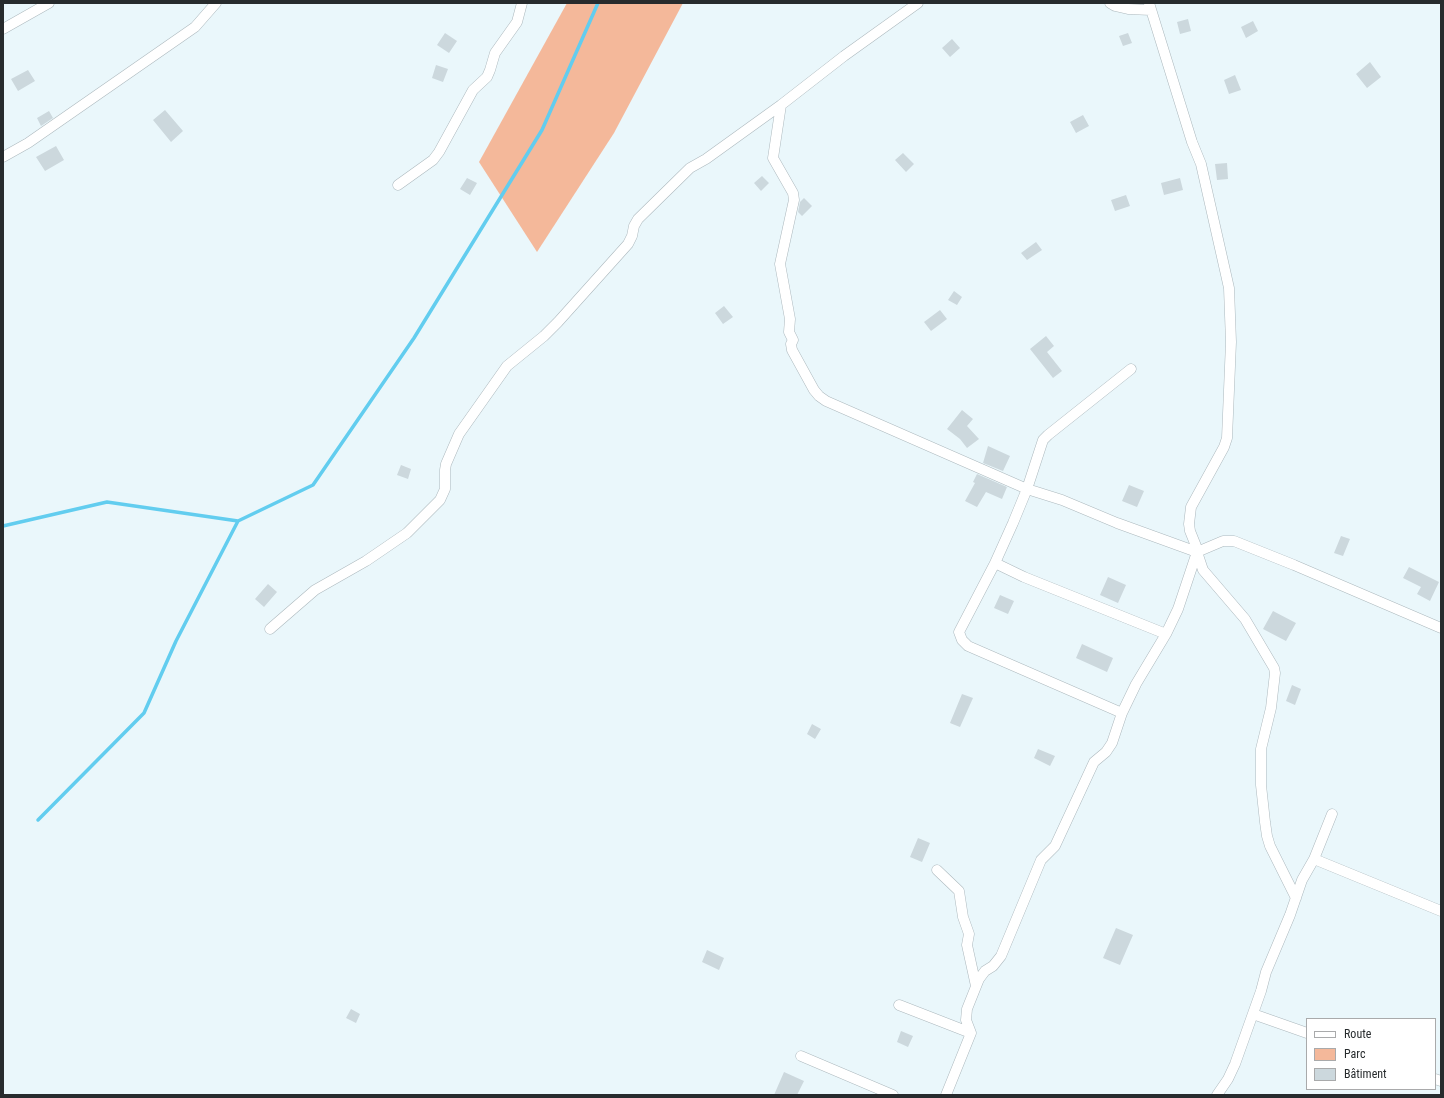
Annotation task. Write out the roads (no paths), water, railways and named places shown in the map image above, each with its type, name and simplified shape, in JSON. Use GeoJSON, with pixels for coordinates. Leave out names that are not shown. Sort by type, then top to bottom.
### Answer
{"type":"FeatureCollection","features":[{"type":"Feature","properties":{"kind":"street"},"geometry":{"type":"LineString","coordinates":[[3,29],[49,3]]}},
{"type":"Feature","properties":{"kind":"street"},"geometry":{"type":"LineString","coordinates":[[3,157],[28,142],[195,27],[216,3]]}},
{"type":"Feature","properties":{"kind":"street"},"geometry":{"type":"LineString","coordinates":[[398,185],[433,160],[440,152],[473,90],[487,77],[494,53],[517,22],[522,3]]}},
{"type":"Feature","properties":{"kind":"street"},"geometry":{"type":"LineString","coordinates":[[270,629],[315,590],[366,561],[407,533],[440,500],[445,489],[446,464],[459,434],[507,366],[544,336],[558,322],[628,244],[638,218],[690,168],[706,159],[781,106],[844,56],[918,3]]}},
{"type":"Feature","properties":{"kind":"street"},"geometry":{"type":"LineString","coordinates":[[1110,3],[1115,6],[1128,9],[1150,6],[1192,142],[1201,164],[1229,288],[1231,342],[1228,434],[1224,447],[1191,507],[1189,524],[1203,570],[1245,619],[1274,668],[1275,673],[1271,708],[1261,749],[1261,785],[1267,836],[1270,846],[1296,898]]}},
{"type":"Feature","properties":{"kind":"street"},"geometry":{"type":"LineString","coordinates":[[781,106],[773,158],[793,193],[794,200],[780,264],[790,320],[789,332],[793,340],[791,344],[792,350],[814,390],[819,396],[826,401],[1028,489],[1062,500],[1118,523],[1197,552],[1223,541],[1234,541],[1441,628]]}},
{"type":"Feature","properties":{"kind":"street"},"geometry":{"type":"LineString","coordinates":[[1122,713],[968,646],[962,640],[959,632],[995,563],[1028,489],[1044,440],[1048,435],[1131,369]]}},
{"type":"Feature","properties":{"kind":"street"},"geometry":{"type":"LineString","coordinates":[[946,1095],[971,1033],[966,1020],[967,1009],[979,979],[1001,956],[1038,867],[1042,860],[1055,846],[1094,762],[1106,752],[1112,743],[1122,713],[1136,684],[1166,634],[1178,609],[1197,552]]}},
{"type":"Feature","properties":{"kind":"street"},"geometry":{"type":"LineString","coordinates":[[995,563],[1024,577],[1166,634]]}},
{"type":"Feature","properties":{"kind":"street"},"geometry":{"type":"LineString","coordinates":[[1216,1095],[1228,1078],[1235,1064],[1266,972],[1290,915],[1302,880],[1314,859],[1332,814]]}},
{"type":"Feature","properties":{"kind":"street"},"geometry":{"type":"LineString","coordinates":[[1314,859],[1441,911]]}},
{"type":"Feature","properties":{"kind":"street"},"geometry":{"type":"LineString","coordinates":[[937,870],[959,891],[963,917],[969,934],[966,945],[976,986]]}},
{"type":"Feature","properties":{"kind":"street"},"geometry":{"type":"LineString","coordinates":[[900,1005],[971,1033]]}},
{"type":"Feature","properties":{"kind":"street"},"geometry":{"type":"LineString","coordinates":[[1253,1014],[1306,1033]]}},
{"type":"Feature","properties":{"kind":"street"},"geometry":{"type":"LineString","coordinates":[[801,1056],[893,1095]]}},
{"type":"Feature","properties":{"kind":"waterway"},"geometry":{"type":"LineString","coordinates":[[3,526],[107,502],[238,521],[313,485],[414,338],[542,130],[598,3]]}},
{"type":"Feature","properties":{"kind":"waterway"},"geometry":{"type":"LineString","coordinates":[[38,820],[144,713],[176,641],[238,521]]}}]}
